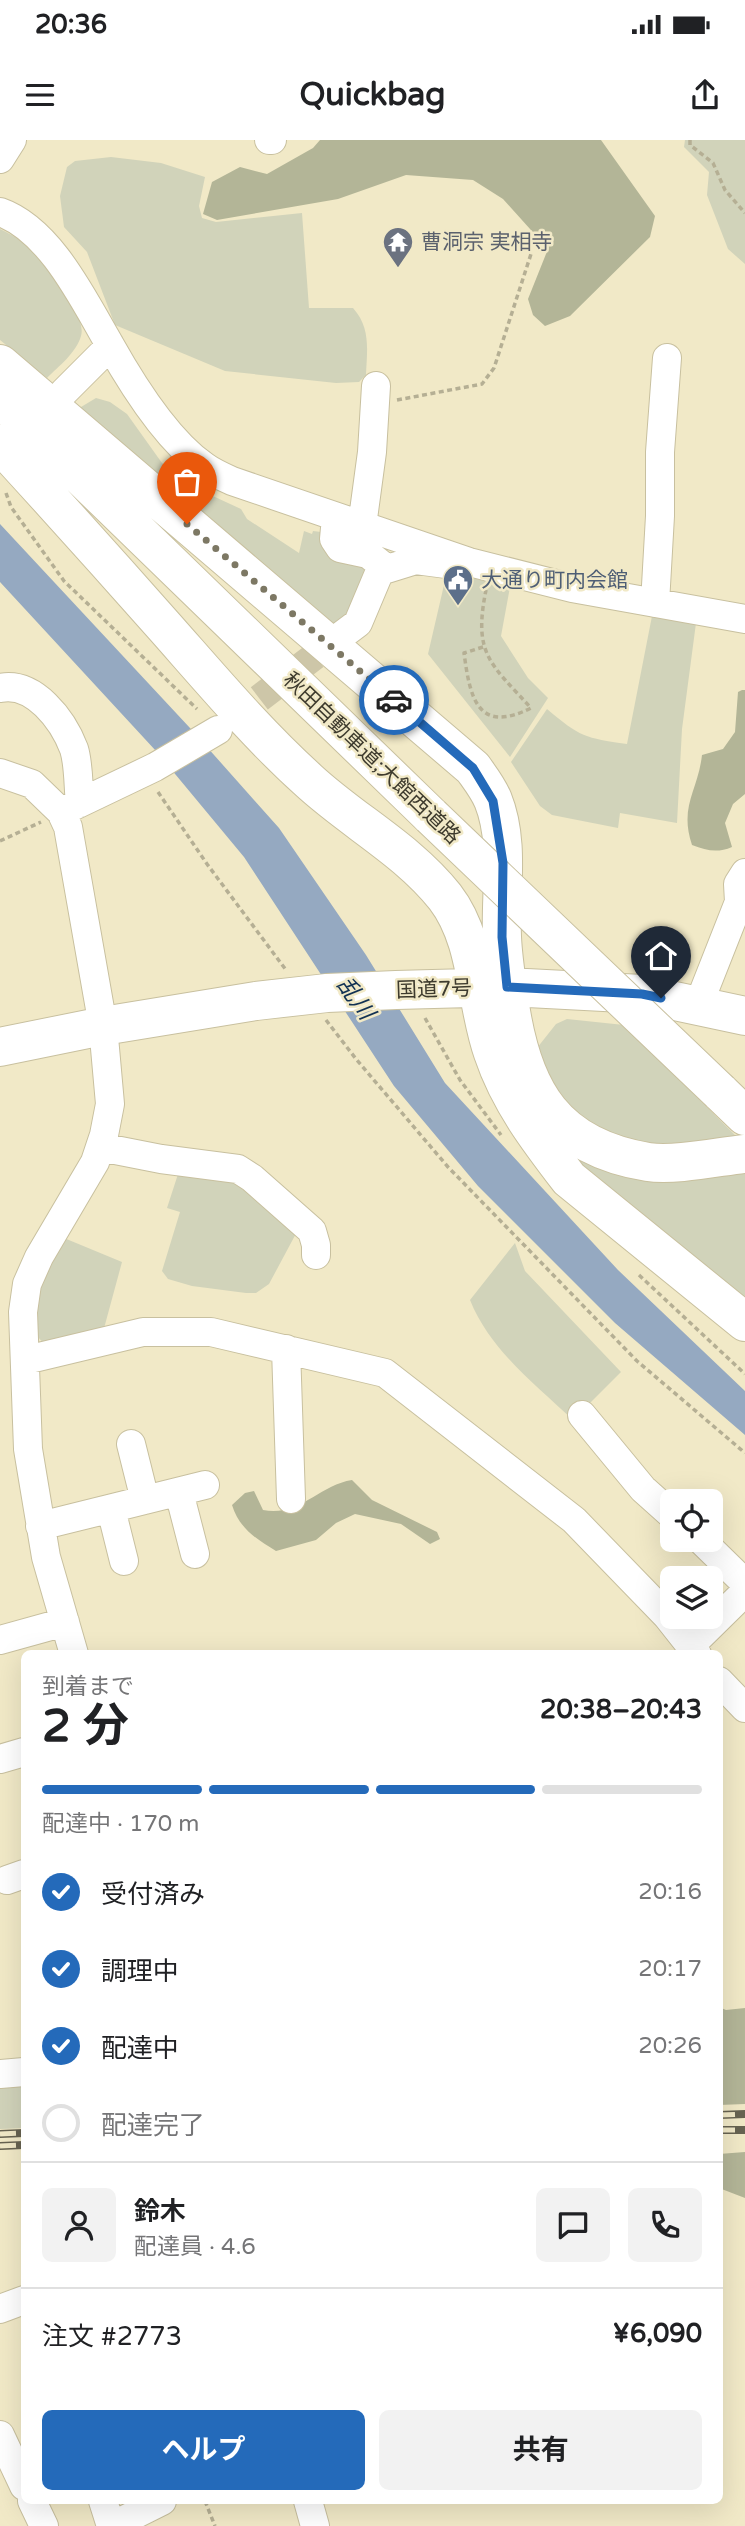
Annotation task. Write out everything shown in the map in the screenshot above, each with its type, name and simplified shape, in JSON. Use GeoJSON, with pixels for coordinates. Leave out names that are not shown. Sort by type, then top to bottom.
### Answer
{"type":"FeatureCollection","features":[{"type":"Feature","properties":{"kind":"highway"},"geometry":{"type":"LineString","coordinates":[[0,364],[473,768],[493,801],[503,863],[502,937],[492,987],[492,1050],[505,1085],[529,1125],[569,1179],[745,1322]]}},
{"type":"Feature","properties":{"kind":"highway","name":"秋田自動車道;大館西道路"},"geometry":{"type":"LineString","coordinates":[[0,398],[733,1104]]}},
{"type":"Feature","properties":{"kind":"highway"},"geometry":{"type":"LineString","coordinates":[[0,444],[223,694],[309,782],[391,846],[445,898],[492,987],[531,1084],[558,1121],[578,1138],[610,1152],[650,1162],[743,1154]]}},
{"type":"Feature","properties":{"kind":"highway","name":"国道7号"},"geometry":{"type":"LineString","coordinates":[[0,1046],[256,1001],[317,994],[396,990],[492,987],[642,994],[745,1016]]}},
{"type":"Feature","properties":{"kind":"street"},"geometry":{"type":"LineString","coordinates":[[0,159],[12,140]]}},
{"type":"Feature","properties":{"kind":"street"},"geometry":{"type":"LineString","coordinates":[[0,212],[12,216],[35,234],[56,258],[87,302],[110,346],[147,403],[180,446],[205,467],[232,481],[489,567],[572,587],[745,619]]}},
{"type":"Feature","properties":{"kind":"street"},"geometry":{"type":"LineString","coordinates":[[64,392],[110,346]]}},
{"type":"Feature","properties":{"kind":"street"},"geometry":{"type":"LineString","coordinates":[[655,603],[660,453],[667,358]]}},
{"type":"Feature","properties":{"kind":"street"},"geometry":{"type":"LineString","coordinates":[[362,526],[372,452],[375,395]]}},
{"type":"Feature","properties":{"kind":"street"},"geometry":{"type":"LineString","coordinates":[[335,517],[334,539],[340,548],[368,554],[387,569],[416,560],[489,567]]}},
{"type":"Feature","properties":{"kind":"street"},"geometry":{"type":"LineString","coordinates":[[342,635],[358,623],[382,566]]}},
{"type":"Feature","properties":{"kind":"street"},"geometry":{"type":"LineString","coordinates":[[0,688],[22,688],[45,704],[63,727],[75,751],[68,827],[103,1026],[110,1104],[95,1163],[38,1257],[27,1284],[23,1312],[27,1449],[40,1526],[73,1650]]}},
{"type":"Feature","properties":{"kind":"street"},"geometry":{"type":"LineString","coordinates":[[71,808],[150,770],[218,730]]}},
{"type":"Feature","properties":{"kind":"street"},"geometry":{"type":"LineString","coordinates":[[0,773],[32,784],[71,808]]}},
{"type":"Feature","properties":{"kind":"street"},"geometry":{"type":"LineString","coordinates":[[698,1006],[739,902],[738,884],[745,873]]}},
{"type":"Feature","properties":{"kind":"street"},"geometry":{"type":"LineString","coordinates":[[100,1147],[161,1159],[238,1169],[312,1231],[316,1255]]}},
{"type":"Feature","properties":{"kind":"street"},"geometry":{"type":"LineString","coordinates":[[26,1360],[143,1332],[211,1332],[384,1373],[574,1520],[667,1616],[694,1650],[745,1592]]}},
{"type":"Feature","properties":{"kind":"street"},"geometry":{"type":"LineString","coordinates":[[286,1349],[291,1499]]}},
{"type":"Feature","properties":{"kind":"street"},"geometry":{"type":"LineString","coordinates":[[582,1415],[643,1489],[660,1504]]}},
{"type":"Feature","properties":{"kind":"street"},"geometry":{"type":"LineString","coordinates":[[131,1444],[145,1500]]}},
{"type":"Feature","properties":{"kind":"street"},"geometry":{"type":"LineString","coordinates":[[40,1526],[192,1489],[195,1554]]}},
{"type":"Feature","properties":{"kind":"street"},"geometry":{"type":"LineString","coordinates":[[111,1509],[124,1561]]}},
{"type":"Feature","properties":{"kind":"street"},"geometry":{"type":"LineString","coordinates":[[713,1552],[745,1583]]}},
{"type":"Feature","properties":{"kind":"street"},"geometry":{"type":"LineString","coordinates":[[0,1640],[65,1622]]}},
{"type":"Feature","properties":{"kind":"street"},"geometry":{"type":"LineString","coordinates":[[723,1685],[745,1708]]}},
{"type":"Feature","properties":{"kind":"street"},"geometry":{"type":"LineString","coordinates":[[0,1759],[21,1753]]}},
{"type":"Feature","properties":{"kind":"street"},"geometry":{"type":"LineString","coordinates":[[0,2074],[21,2072]]}},
{"type":"Feature","properties":{"kind":"street"},"geometry":{"type":"LineString","coordinates":[[0,2309],[21,2301]]}},
{"type":"Feature","properties":{"kind":"street"},"geometry":{"type":"LineString","coordinates":[[1,2435],[21,2479]]}},
{"type":"Feature","properties":{"kind":"street"},"geometry":{"type":"LineString","coordinates":[[33,2504],[44,2526]]}},
{"type":"Feature","properties":{"kind":"street"},"geometry":{"type":"LineString","coordinates":[[104,2504],[112,2526],[156,2504]]}},
{"type":"Feature","properties":{"kind":"street"},"geometry":{"type":"LineString","coordinates":[[309,2504],[315,2526]]}},
{"type":"Feature","properties":{"kind":"path"},"geometry":{"type":"LineString","coordinates":[[690,140],[690,145],[713,163],[725,190],[745,213]]}},
{"type":"Feature","properties":{"kind":"path"},"geometry":{"type":"LineString","coordinates":[[375,395],[482,384],[494,368],[531,254]]}},
{"type":"Feature","properties":{"kind":"path"},"geometry":{"type":"LineString","coordinates":[[4,488],[11,507],[64,581],[218,730]]}},
{"type":"Feature","properties":{"kind":"path"},"geometry":{"type":"LineString","coordinates":[[483,647],[464,653],[469,689],[474,702],[486,714],[497,718],[514,716],[531,708],[495,668],[483,647],[482,609],[489,567]]}},
{"type":"Feature","properties":{"kind":"path"},"geometry":{"type":"LineString","coordinates":[[150,770],[207,864],[277,958],[317,994],[356,1059],[448,1167],[637,1361],[745,1453]]}},
{"type":"Feature","properties":{"kind":"path"},"geometry":{"type":"LineString","coordinates":[[0,841],[71,808]]}},
{"type":"Feature","properties":{"kind":"path"},"geometry":{"type":"LineString","coordinates":[[206,2504],[215,2526]]}},
{"type":"Feature","properties":{"kind":"green space"},"geometry":{"type":"Polygon","coordinates":[[[320,140],[601,140],[655,216],[650,237],[570,316],[545,326],[533,315],[528,299],[548,249],[503,199],[473,180],[406,175],[338,199],[217,220],[203,214],[212,182],[240,167],[267,174],[313,148],[320,140]]]}},
{"type":"Feature","properties":{"kind":"green space"},"geometry":{"type":"Polygon","coordinates":[[[685,140],[745,140],[745,264],[728,249],[707,195],[709,172],[684,147],[685,140]]]}},
{"type":"Feature","properties":{"kind":"green space"},"geometry":{"type":"Polygon","coordinates":[[[111,157],[161,163],[205,177],[199,206],[202,218],[216,222],[302,213],[309,308],[353,308],[365,331],[366,375],[359,382],[336,383],[225,371],[115,325],[87,252],[64,227],[60,196],[67,167],[75,161],[111,157]]]}},
{"type":"Feature","properties":{"kind":"green space"},"geometry":{"type":"Polygon","coordinates":[[[0,229],[23,243],[41,260],[61,286],[81,326],[81,336],[75,348],[47,378],[0,340],[0,229]]]}},
{"type":"Feature","properties":{"kind":"green space"},"geometry":{"type":"Polygon","coordinates":[[[96,398],[110,402],[127,414],[162,463],[189,485],[241,509],[247,519],[299,553],[304,531],[312,534],[313,531],[321,532],[322,541],[330,554],[368,568],[349,614],[335,627],[76,410],[96,398]]]}},
{"type":"Feature","properties":{"kind":"green space"},"geometry":{"type":"Polygon","coordinates":[[[447,572],[510,587],[501,636],[528,678],[548,698],[510,757],[428,654],[447,572]]]}},
{"type":"Feature","properties":{"kind":"green space"},"geometry":{"type":"Polygon","coordinates":[[[652,616],[696,623],[682,729],[677,823],[620,813],[618,828],[552,815],[540,806],[511,762],[547,709],[584,735],[627,744],[652,616]]]}},
{"type":"Feature","properties":{"kind":"green space"},"geometry":{"type":"Polygon","coordinates":[[[745,690],[745,794],[733,804],[725,823],[732,847],[717,851],[708,850],[692,845],[688,809],[702,755],[723,749],[735,732],[738,692],[745,690]]]}},
{"type":"Feature","properties":{"kind":"green space"},"geometry":{"type":"Polygon","coordinates":[[[567,1019],[624,1025],[736,1136],[736,1140],[643,1147],[587,1123],[559,1095],[537,1048],[556,1024],[567,1019]]]}},
{"type":"Feature","properties":{"kind":"green space"},"geometry":{"type":"Polygon","coordinates":[[[574,1148],[745,1172],[745,1305],[575,1164],[574,1148]]]}},
{"type":"Feature","properties":{"kind":"green space"},"geometry":{"type":"Polygon","coordinates":[[[179,1171],[224,1172],[299,1228],[269,1284],[256,1293],[246,1293],[192,1286],[168,1279],[162,1271],[180,1212],[167,1208],[179,1171]]]}},
{"type":"Feature","properties":{"kind":"green space"},"geometry":{"type":"Polygon","coordinates":[[[64,1238],[122,1262],[103,1332],[50,1348],[38,1337],[33,1314],[40,1286],[64,1238]]]}},
{"type":"Feature","properties":{"kind":"green space"},"geometry":{"type":"Polygon","coordinates":[[[515,1243],[525,1271],[621,1372],[573,1420],[501,1350],[489,1335],[470,1300],[515,1243]]]}},
{"type":"Feature","properties":{"kind":"green space"},"geometry":{"type":"Polygon","coordinates":[[[352,1480],[372,1500],[437,1532],[440,1539],[430,1544],[401,1524],[355,1514],[336,1523],[316,1540],[276,1551],[244,1526],[232,1505],[245,1493],[254,1491],[263,1510],[288,1509],[340,1483],[352,1480]]]}},
{"type":"Feature","properties":{"kind":"green space"},"geometry":{"type":"Polygon","coordinates":[[[745,2008],[745,2104],[723,2105],[723,2009],[745,2008]]]}},
{"type":"Feature","properties":{"kind":"green space"},"geometry":{"type":"Polygon","coordinates":[[[21,2078],[21,2128],[0,2129],[0,2080],[21,2078]]]}},
{"type":"Feature","properties":{"kind":"green space"},"geometry":{"type":"Polygon","coordinates":[[[745,2152],[745,2198],[723,2190],[723,2154],[745,2152]]]}},
{"type":"Feature","properties":{"kind":"water","name":"乱川"},"geometry":{"type":"Polygon","coordinates":[[[0,524],[279,828],[366,955],[445,1083],[618,1270],[745,1391],[745,1435],[615,1323],[478,1186],[394,1086],[244,857],[156,751],[0,582],[0,524]]]}},
{"type":"Feature","properties":{"kind":"tunnel"},"geometry":{"type":"LineString","coordinates":[[226,724],[342,635]]}},
{"type":"Feature","properties":{"kind":"railway"},"geometry":{"type":"LineString","coordinates":[[723,2115],[745,2114]]}},
{"type":"Feature","properties":{"kind":"railway"},"geometry":{"type":"LineString","coordinates":[[723,2130],[745,2130]]}},
{"type":"Feature","properties":{"kind":"railway"},"geometry":{"type":"LineString","coordinates":[[0,2134],[21,2133]]}},
{"type":"Feature","properties":{"kind":"railway"},"geometry":{"type":"LineString","coordinates":[[0,2146],[21,2145]]}},
{"type":"Feature","properties":{"kind":"way so far"},"geometry":{"type":"LineString","coordinates":[[187,524],[394,700]]}},
{"type":"Feature","properties":{"kind":"place","name":"曹洞宗 実相寺"},"geometry":{"type":"Point","coordinates":[398,269]}},
{"type":"Feature","properties":{"kind":"place","name":"大通り町内会館"},"geometry":{"type":"Point","coordinates":[458,607]}},
{"type":"Feature","properties":{"kind":"route"},"geometry":{"type":"LineString","coordinates":[[394,700],[473,768],[493,801],[503,863],[502,937],[507,987],[642,994],[661,998]]}}]}
